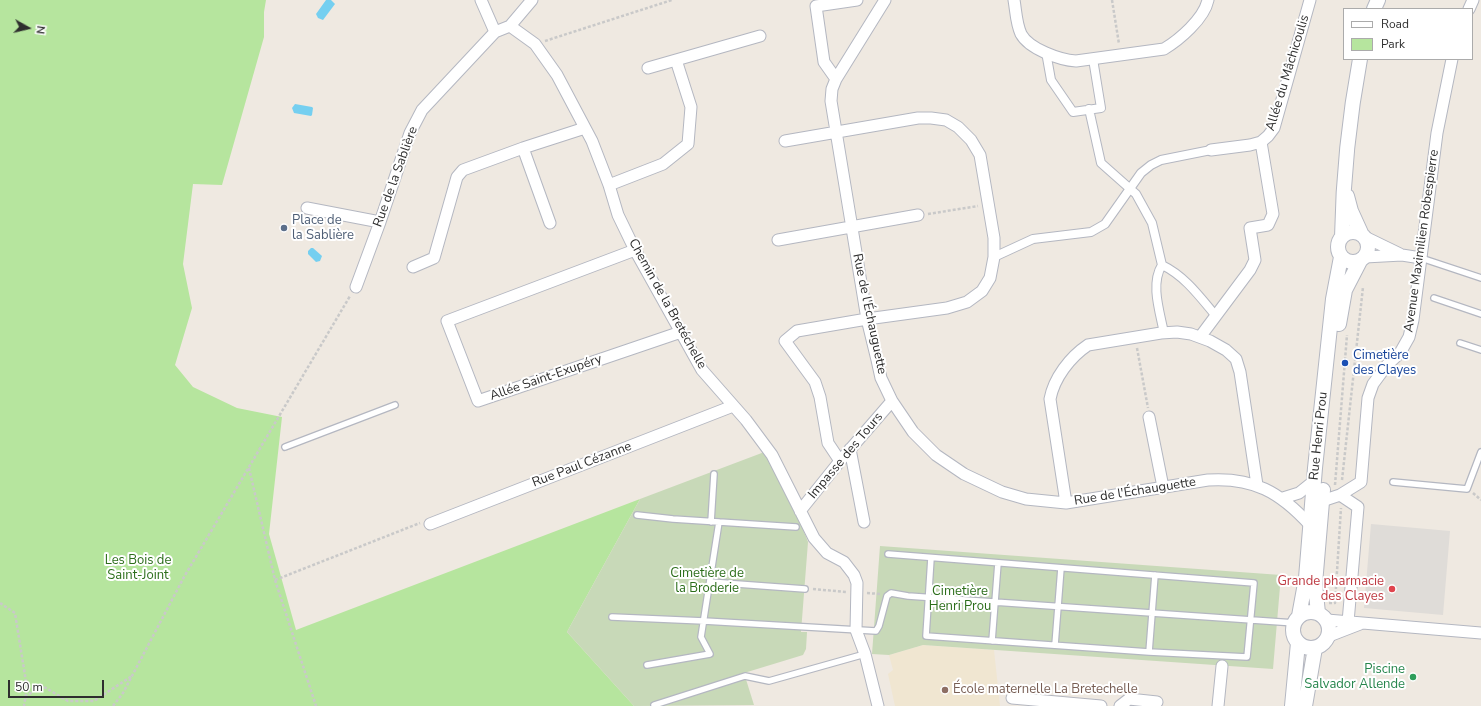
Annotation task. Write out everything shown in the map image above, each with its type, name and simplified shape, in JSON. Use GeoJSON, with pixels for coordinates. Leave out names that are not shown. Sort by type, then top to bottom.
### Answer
{"type":"FeatureCollection","features":[{"type":"Feature","properties":{"kind":"street"},"geometry":{"type":"LineString","coordinates":[[481,0],[495,32],[510,26],[532,0]]}},
{"type":"Feature","properties":{"kind":"street"},"geometry":{"type":"LineString","coordinates":[[836,79],[824,62],[816,6],[857,0]]}},
{"type":"Feature","properties":{"kind":"street","name":"Rue de l'Échauguette"},"geometry":{"type":"LineString","coordinates":[[885,0],[836,79],[832,89],[831,101],[867,319],[881,378],[892,402],[913,432],[936,454],[964,474],[1008,494],[1026,499],[1066,504],[1208,480],[1226,479],[1243,481],[1257,485],[1283,498],[1310,525]]}},
{"type":"Feature","properties":{"kind":"street"},"geometry":{"type":"LineString","coordinates":[[1014,0],[1018,26],[1022,36],[1029,43],[1046,52],[1066,60],[1076,62],[1164,49],[1173,43],[1201,15],[1207,5],[1208,0]]}},
{"type":"Feature","properties":{"kind":"street","name":"Allée du Mâchicoulis"},"geometry":{"type":"LineString","coordinates":[[1211,150],[1250,145],[1261,142],[1274,128],[1310,0]]}},
{"type":"Feature","properties":{"kind":"street","name":"Chemin de la Bretéchelle"},"geometry":{"type":"LineString","coordinates":[[510,26],[535,44],[557,74],[592,141],[609,184],[618,215],[635,250],[702,370],[746,420],[772,455],[814,538],[821,548],[844,562],[850,568],[857,582],[856,630],[865,654],[878,706]]}},
{"type":"Feature","properties":{"kind":"street","name":"Rue de la Sablière"},"geometry":{"type":"LineString","coordinates":[[356,287],[410,133],[422,110],[495,32]]}},
{"type":"Feature","properties":{"kind":"street"},"geometry":{"type":"LineString","coordinates":[[648,68],[760,36]]}},
{"type":"Feature","properties":{"kind":"street"},"geometry":{"type":"LineString","coordinates":[[1046,52],[1051,80],[1073,112],[1101,108],[1093,59]]}},
{"type":"Feature","properties":{"kind":"street"},"geometry":{"type":"LineString","coordinates":[[609,184],[663,164],[688,144],[691,107],[676,60]]}},
{"type":"Feature","properties":{"kind":"street"},"geometry":{"type":"LineString","coordinates":[[1360,60],[1352,103],[1344,182],[1342,236],[1338,244],[1338,249],[1341,256],[1350,262],[1362,259],[1402,255],[1420,258]]}},
{"type":"Feature","properties":{"kind":"street","name":"Avenue Maximilien Robespierre"},"geometry":{"type":"LineString","coordinates":[[1322,501],[1361,482],[1368,398],[1373,384],[1400,353],[1409,337],[1413,320],[1437,133],[1452,60]]}},
{"type":"Feature","properties":{"kind":"street"},"geometry":{"type":"LineString","coordinates":[[1089,109],[1101,163],[1131,188],[1136,194],[1152,223],[1162,265],[1159,270],[1156,290],[1164,333]]}},
{"type":"Feature","properties":{"kind":"street"},"geometry":{"type":"LineString","coordinates":[[785,141],[918,118],[931,118],[946,120],[958,127],[971,140],[980,155],[994,238],[994,257],[990,278],[982,292],[967,302],[947,308],[867,319],[797,331],[785,341],[815,382],[820,397],[828,443],[840,461]]}},
{"type":"Feature","properties":{"kind":"street"},"geometry":{"type":"LineString","coordinates":[[412,267],[434,258],[457,177],[463,170],[585,128]]}},
{"type":"Feature","properties":{"kind":"street","name":"Allée du Mâchicoulis"},"geometry":{"type":"LineString","coordinates":[[1200,338],[1250,270],[1255,260],[1250,228],[1268,225],[1273,214],[1261,142]]}},
{"type":"Feature","properties":{"kind":"street"},"geometry":{"type":"LineString","coordinates":[[524,148],[550,223]]}},
{"type":"Feature","properties":{"kind":"street"},"geometry":{"type":"LineString","coordinates":[[994,257],[1033,240],[1091,232],[1098,229],[1105,224],[1141,173],[1151,165],[1160,160],[1211,150]]}},
{"type":"Feature","properties":{"kind":"street"},"geometry":{"type":"LineString","coordinates":[[1344,182],[1351,211],[1363,235],[1368,241],[1369,249],[1362,259]]}},
{"type":"Feature","properties":{"kind":"street"},"geometry":{"type":"LineString","coordinates":[[307,208],[380,222]]}},
{"type":"Feature","properties":{"kind":"street"},"geometry":{"type":"LineString","coordinates":[[778,240],[918,215]]}},
{"type":"Feature","properties":{"kind":"street"},"geometry":{"type":"LineString","coordinates":[[1342,236],[1351,231],[1363,235],[1402,255]]}},
{"type":"Feature","properties":{"kind":"street","name":"Allée Saint-Exupéry"},"geometry":{"type":"LineString","coordinates":[[635,250],[447,321],[478,401],[681,332]]}},
{"type":"Feature","properties":{"kind":"street","name":"Rue Henri Prou"},"geometry":{"type":"LineString","coordinates":[[1297,620],[1306,578],[1314,480],[1333,299],[1341,256]]}},
{"type":"Feature","properties":{"kind":"street","name":"Rue Henri Prou"},"geometry":{"type":"LineString","coordinates":[[1322,616],[1315,584],[1336,336],[1345,290],[1362,259]]}},
{"type":"Feature","properties":{"kind":"street"},"geometry":{"type":"LineString","coordinates":[[1162,265],[1174,271],[1183,278],[1216,316]]}},
{"type":"Feature","properties":{"kind":"street"},"geometry":{"type":"LineString","coordinates":[[1066,504],[1050,399],[1052,388],[1058,377],[1079,352],[1088,345],[1164,333],[1177,332],[1191,334],[1226,350],[1236,360],[1240,372],[1257,485]]}},
{"type":"Feature","properties":{"kind":"street","name":"Impasse des Tours"},"geometry":{"type":"LineString","coordinates":[[800,511],[850,449],[892,402]]}},
{"type":"Feature","properties":{"kind":"street","name":"Rue Paul Cézanne"},"geometry":{"type":"LineString","coordinates":[[430,524],[733,406]]}},
{"type":"Feature","properties":{"kind":"street"},"geometry":{"type":"LineString","coordinates":[[1150,417],[1163,488]]}},
{"type":"Feature","properties":{"kind":"street"},"geometry":{"type":"LineString","coordinates":[[850,449],[864,522]]}},
{"type":"Feature","properties":{"kind":"street"},"geometry":{"type":"LineString","coordinates":[[1283,498],[1299,493],[1314,480]]}},
{"type":"Feature","properties":{"kind":"street"},"geometry":{"type":"LineString","coordinates":[[1339,494],[1358,507],[1348,622]]}},
{"type":"Feature","properties":{"kind":"street"},"geometry":{"type":"LineString","coordinates":[[1292,706],[1298,643],[1293,632],[1297,620],[1308,612],[1348,622],[1481,633]]}},
{"type":"Feature","properties":{"kind":"street"},"geometry":{"type":"LineString","coordinates":[[1298,643],[1303,646],[1314,648],[1325,642],[1329,636],[1330,628],[1322,616]]}},
{"type":"Feature","properties":{"kind":"street"},"geometry":{"type":"LineString","coordinates":[[1329,636],[1361,623]]}},
{"type":"Feature","properties":{"kind":"street"},"geometry":{"type":"LineString","coordinates":[[1305,706],[1314,648]]}},
{"type":"Feature","properties":{"kind":"street"},"geometry":{"type":"LineString","coordinates":[[1218,706],[1222,666]]}},
{"type":"Feature","properties":{"kind":"street"},"geometry":{"type":"LineString","coordinates":[[1012,698],[1071,705],[1100,706]]}},
{"type":"Feature","properties":{"kind":"street"},"geometry":{"type":"LineString","coordinates":[[1120,706],[1129,699],[1157,702]]}},
{"type":"Feature","properties":{"kind":"lane"},"geometry":{"type":"LineString","coordinates":[[1420,258],[1481,278]]}},
{"type":"Feature","properties":{"kind":"lane"},"geometry":{"type":"LineString","coordinates":[[1434,298],[1481,314]]}},
{"type":"Feature","properties":{"kind":"lane"},"geometry":{"type":"LineString","coordinates":[[1460,343],[1481,350]]}},
{"type":"Feature","properties":{"kind":"lane"},"geometry":{"type":"LineString","coordinates":[[285,447],[395,405]]}},
{"type":"Feature","properties":{"kind":"lane"},"geometry":{"type":"LineString","coordinates":[[1392,482],[1468,489],[1481,452]]}},
{"type":"Feature","properties":{"kind":"lane"},"geometry":{"type":"LineString","coordinates":[[711,522],[714,474]]}},
{"type":"Feature","properties":{"kind":"lane"},"geometry":{"type":"LineString","coordinates":[[637,514],[673,519],[796,527]]}},
{"type":"Feature","properties":{"kind":"lane"},"geometry":{"type":"LineString","coordinates":[[647,665],[710,654],[701,637],[719,522]]}},
{"type":"Feature","properties":{"kind":"lane"},"geometry":{"type":"LineString","coordinates":[[888,554],[1254,583],[1247,657],[1149,652],[926,636],[931,558]]}},
{"type":"Feature","properties":{"kind":"lane"},"geometry":{"type":"LineString","coordinates":[[992,641],[998,563]]}},
{"type":"Feature","properties":{"kind":"lane"},"geometry":{"type":"LineString","coordinates":[[1055,645],[1061,568]]}},
{"type":"Feature","properties":{"kind":"lane"},"geometry":{"type":"LineString","coordinates":[[1149,652],[1155,575]]}},
{"type":"Feature","properties":{"kind":"lane"},"geometry":{"type":"LineString","coordinates":[[710,582],[805,589]]}},
{"type":"Feature","properties":{"kind":"lane"},"geometry":{"type":"LineString","coordinates":[[612,617],[704,620],[876,631],[886,598],[889,594],[895,593],[928,597],[1250,620],[1297,620]]}},
{"type":"Feature","properties":{"kind":"lane"},"geometry":{"type":"LineString","coordinates":[[654,705],[745,676],[769,682],[865,654]]}},
{"type":"Feature","properties":{"kind":"path"},"geometry":{"type":"LineString","coordinates":[[535,44],[672,0]]}},
{"type":"Feature","properties":{"kind":"path"},"geometry":{"type":"LineString","coordinates":[[1112,0],[1121,55]]}},
{"type":"Feature","properties":{"kind":"path"},"geometry":{"type":"LineString","coordinates":[[918,215],[988,205]]}},
{"type":"Feature","properties":{"kind":"path"},"geometry":{"type":"LineString","coordinates":[[113,706],[123,693],[133,675],[184,577],[356,287]]}},
{"type":"Feature","properties":{"kind":"path"},"geometry":{"type":"LineString","coordinates":[[1342,481],[1363,287],[1357,299]]}},
{"type":"Feature","properties":{"kind":"path"},"geometry":{"type":"LineString","coordinates":[[1335,603],[1347,331]]}},
{"type":"Feature","properties":{"kind":"path"},"geometry":{"type":"LineString","coordinates":[[1135,337],[1150,417]]}},
{"type":"Feature","properties":{"kind":"path"},"geometry":{"type":"LineString","coordinates":[[248,467],[275,580],[316,706]]}},
{"type":"Feature","properties":{"kind":"path"},"geometry":{"type":"LineString","coordinates":[[275,580],[422,522],[430,524]]}},
{"type":"Feature","properties":{"kind":"path"},"geometry":{"type":"LineString","coordinates":[[805,589],[876,594]]}},
{"type":"Feature","properties":{"kind":"path"},"geometry":{"type":"LineString","coordinates":[[0,603],[15,613],[27,688],[24,706]]}},
{"type":"Feature","properties":{"kind":"path"},"geometry":{"type":"LineString","coordinates":[[26,698],[39,684],[68,701],[94,702],[133,675]]}},
{"type":"Feature","properties":{"kind":"shaded area"},"geometry":{"type":"Polygon","coordinates":[[[1371,524],[1450,531],[1443,615],[1364,608],[1371,524]]]}},
{"type":"Feature","properties":{"kind":"shaded area","name":"École maternelle La Bretechelle"},"geometry":{"type":"Polygon","coordinates":[[[923,645],[994,650],[1000,706],[895,706],[888,674],[893,670],[889,655],[923,645]]]}},
{"type":"Feature","properties":{"kind":"green space","name":"Les Bois de Saint-Joint"},"geometry":{"type":"Polygon","coordinates":[[[0,0],[266,0],[264,12],[264,37],[222,185],[193,184],[183,264],[192,308],[175,365],[193,387],[237,408],[282,417],[269,534],[296,630],[640,499],[567,632],[634,706],[0,706],[0,0]]]}},
{"type":"Feature","properties":{"kind":"green space","name":"Cimetière de la Broderie"},"geometry":{"type":"Polygon","coordinates":[[[767,451],[785,482],[808,542],[801,632],[807,632],[806,649],[803,655],[744,673],[754,705],[634,706],[567,632],[640,499],[767,451]]]}},
{"type":"Feature","properties":{"kind":"green space","name":"Cimetière Henri Prou"},"geometry":{"type":"Polygon","coordinates":[[[880,546],[1281,575],[1273,669],[923,645],[889,655],[872,654],[880,546]]]}},
{"type":"Feature","properties":{"kind":"water"},"geometry":{"type":"Polygon","coordinates":[[[326,0],[331,0],[335,4],[323,20],[318,18],[316,14],[326,0]]]}},
{"type":"Feature","properties":{"kind":"water"},"geometry":{"type":"Polygon","coordinates":[[[295,104],[312,107],[312,115],[294,113],[292,108],[295,104]]]}},
{"type":"Feature","properties":{"kind":"water"},"geometry":{"type":"Polygon","coordinates":[[[311,248],[322,256],[320,261],[316,262],[308,254],[308,251],[311,248]]]}},
{"type":"Feature","properties":{"kind":"place","name":"Place de la Sablière"},"geometry":{"type":"Point","coordinates":[284,228]}},
{"type":"Feature","properties":{"kind":"place","name":"Cimetière des Clayes"},"geometry":{"type":"Point","coordinates":[1345,363]}},
{"type":"Feature","properties":{"kind":"place","name":"Grande pharmacie des Clayes"},"geometry":{"type":"Point","coordinates":[1392,589]}},
{"type":"Feature","properties":{"kind":"place","name":"Piscine Salvador Allende"},"geometry":{"type":"Point","coordinates":[1413,677]}},
{"type":"Feature","properties":{"kind":"place","name":"École maternelle La Bretechelle"},"geometry":{"type":"Point","coordinates":[945,690]}}]}
